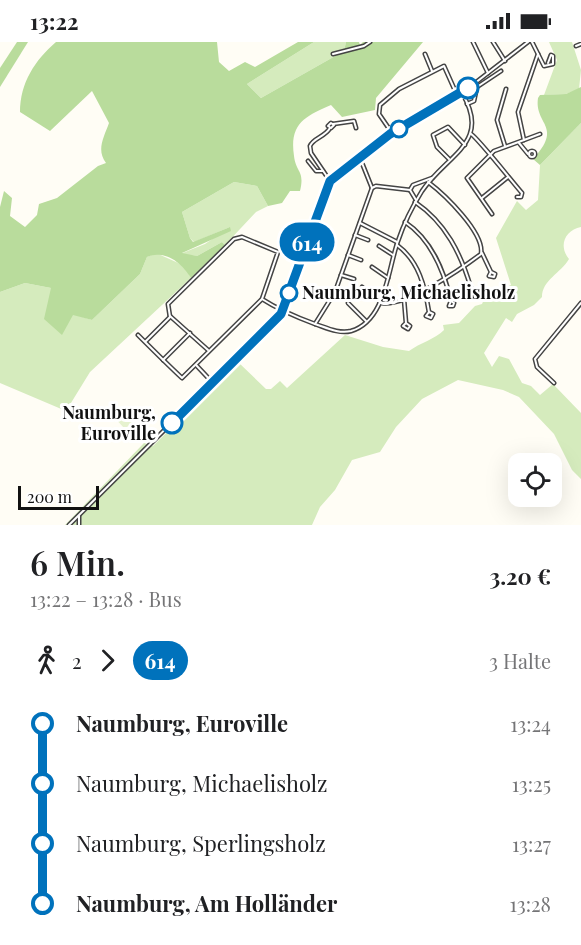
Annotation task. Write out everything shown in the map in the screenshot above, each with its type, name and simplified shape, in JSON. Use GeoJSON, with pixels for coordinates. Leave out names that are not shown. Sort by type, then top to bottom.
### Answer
{"type":"FeatureCollection","features":[{"type":"Feature","properties":{"kind":"street"},"geometry":{"type":"LineString","coordinates":[[333,54],[364,46],[370,42]]}},
{"type":"Feature","properties":{"kind":"street"},"geometry":{"type":"LineString","coordinates":[[473,42],[488,73]]}},
{"type":"Feature","properties":{"kind":"street"},"geometry":{"type":"LineString","coordinates":[[493,42],[505,61]]}},
{"type":"Feature","properties":{"kind":"street"},"geometry":{"type":"LineString","coordinates":[[69,525],[282,312],[330,181],[392,133],[462,93],[530,42],[546,66],[553,64],[553,56],[551,55],[548,63]]}},
{"type":"Feature","properties":{"kind":"street"},"geometry":{"type":"LineString","coordinates":[[576,46],[581,44]]}},
{"type":"Feature","properties":{"kind":"street"},"geometry":{"type":"LineString","coordinates":[[425,54],[432,71]]}},
{"type":"Feature","properties":{"kind":"street"},"geometry":{"type":"LineString","coordinates":[[524,140],[518,114],[538,54]]}},
{"type":"Feature","properties":{"kind":"street"},"geometry":{"type":"LineString","coordinates":[[392,133],[379,114],[381,104],[399,89],[444,66],[457,95]]}},
{"type":"Feature","properties":{"kind":"street"},"geometry":{"type":"LineString","coordinates":[[467,104],[474,100],[477,87],[501,71]]}},
{"type":"Feature","properties":{"kind":"street"},"geometry":{"type":"LineString","coordinates":[[505,147],[497,120],[506,88]]}},
{"type":"Feature","properties":{"kind":"street"},"geometry":{"type":"LineString","coordinates":[[262,298],[282,312],[339,332],[354,330],[366,321],[379,302],[397,243],[416,201],[428,182],[448,159],[465,145],[471,134],[473,123],[462,93]]}},
{"type":"Feature","properties":{"kind":"street"},"geometry":{"type":"LineString","coordinates":[[330,181],[312,153],[310,144],[324,136],[330,128],[329,123],[354,121],[356,128]]}},
{"type":"Feature","properties":{"kind":"street"},"geometry":{"type":"LineString","coordinates":[[448,159],[437,147],[433,135],[448,127],[465,145]]}},
{"type":"Feature","properties":{"kind":"street"},"geometry":{"type":"LineString","coordinates":[[471,134],[479,139],[489,155],[519,190]]}},
{"type":"Feature","properties":{"kind":"street"},"geometry":{"type":"LineString","coordinates":[[492,213],[467,178],[489,155],[540,134]]}},
{"type":"Feature","properties":{"kind":"street"},"geometry":{"type":"LineString","coordinates":[[518,142],[528,154]]}},
{"type":"Feature","properties":{"kind":"street"},"geometry":{"type":"LineString","coordinates":[[315,324],[334,295],[372,188],[360,158]]}},
{"type":"Feature","properties":{"kind":"street"},"geometry":{"type":"LineString","coordinates":[[308,161],[317,172],[324,171]]}},
{"type":"Feature","properties":{"kind":"street"},"geometry":{"type":"LineString","coordinates":[[481,198],[508,177]]}},
{"type":"Feature","properties":{"kind":"street"},"geometry":{"type":"LineString","coordinates":[[410,190],[413,185],[432,178]]}},
{"type":"Feature","properties":{"kind":"street"},"geometry":{"type":"LineString","coordinates":[[428,182],[462,214],[480,244],[491,272]]}},
{"type":"Feature","properties":{"kind":"street"},"geometry":{"type":"LineString","coordinates":[[372,188],[376,186],[410,190]]}},
{"type":"Feature","properties":{"kind":"street"},"geometry":{"type":"LineString","coordinates":[[410,190],[416,201],[445,231],[464,265],[471,288]]}},
{"type":"Feature","properties":{"kind":"street"},"geometry":{"type":"LineString","coordinates":[[405,222],[426,242],[444,277],[451,301]]}},
{"type":"Feature","properties":{"kind":"street"},"geometry":{"type":"LineString","coordinates":[[360,223],[397,243],[416,267],[425,288],[429,312]]}},
{"type":"Feature","properties":{"kind":"street"},"geometry":{"type":"LineString","coordinates":[[355,235],[368,240]]}},
{"type":"Feature","properties":{"kind":"street"},"geometry":{"type":"LineString","coordinates":[[138,335],[182,378],[262,298],[278,252],[238,237],[168,304],[167,309],[170,316],[208,351]]}},
{"type":"Feature","properties":{"kind":"street"},"geometry":{"type":"LineString","coordinates":[[379,246],[393,255]]}},
{"type":"Feature","properties":{"kind":"street"},"geometry":{"type":"LineString","coordinates":[[362,287],[379,302],[388,304],[404,300],[482,253]]}},
{"type":"Feature","properties":{"kind":"street"},"geometry":{"type":"LineString","coordinates":[[348,255],[361,260]]}},
{"type":"Feature","properties":{"kind":"street"},"geometry":{"type":"LineString","coordinates":[[372,267],[388,278]]}},
{"type":"Feature","properties":{"kind":"street"},"geometry":{"type":"LineString","coordinates":[[341,275],[354,279]]}},
{"type":"Feature","properties":{"kind":"street"},"geometry":{"type":"LineString","coordinates":[[404,300],[406,323]]}},
{"type":"Feature","properties":{"kind":"street"},"geometry":{"type":"LineString","coordinates":[[348,303],[366,321]]}},
{"type":"Feature","properties":{"kind":"street"},"geometry":{"type":"LineString","coordinates":[[554,383],[537,367],[535,359],[581,303]]}},
{"type":"Feature","properties":{"kind":"street"},"geometry":{"type":"LineString","coordinates":[[145,342],[170,316]]}},
{"type":"Feature","properties":{"kind":"street"},"geometry":{"type":"LineString","coordinates":[[163,360],[190,333]]}},
{"type":"Feature","properties":{"kind":"street"},"geometry":{"type":"LineString","coordinates":[[195,364],[213,382]]}},
{"type":"Feature","properties":{"kind":"street"},"geometry":{"type":"LineString","coordinates":[[78,516],[79,525]]}},
{"type":"Feature","properties":{"kind":"green space"},"geometry":{"type":"Polygon","coordinates":[[[17,42],[28,42],[0,87],[0,68],[17,42]]]}},
{"type":"Feature","properties":{"kind":"green space"},"geometry":{"type":"Polygon","coordinates":[[[56,42],[217,42],[219,62],[229,71],[245,62],[255,67],[298,42],[314,42],[247,84],[261,98],[344,51],[346,42],[359,42],[360,45],[363,42],[423,42],[376,98],[375,110],[342,117],[331,105],[301,122],[294,136],[293,145],[295,162],[301,175],[300,191],[290,191],[282,203],[268,206],[257,186],[234,182],[182,212],[193,242],[230,227],[231,231],[182,253],[197,256],[222,242],[225,245],[191,278],[183,267],[166,256],[147,257],[140,274],[92,320],[73,315],[62,335],[44,319],[51,288],[25,283],[0,292],[0,207],[4,191],[12,198],[10,216],[25,227],[37,215],[39,204],[57,198],[98,166],[106,163],[101,148],[109,123],[92,91],[50,131],[20,112],[23,91],[30,73],[35,64],[56,42]]]}},
{"type":"Feature","properties":{"kind":"green space"},"geometry":{"type":"Polygon","coordinates":[[[314,42],[346,42],[344,51],[261,98],[247,84],[314,42]]]}},
{"type":"Feature","properties":{"kind":"green space"},"geometry":{"type":"Polygon","coordinates":[[[549,42],[572,42],[581,70],[579,89],[566,94],[544,95],[557,60],[549,42]]]}},
{"type":"Feature","properties":{"kind":"green space"},"geometry":{"type":"Polygon","coordinates":[[[581,87],[581,123],[540,165],[533,159],[542,148],[547,132],[538,107],[538,98],[540,95],[566,94],[581,87]]]}},
{"type":"Feature","properties":{"kind":"green space"},"geometry":{"type":"Polygon","coordinates":[[[581,123],[581,227],[571,231],[565,239],[564,249],[569,259],[548,281],[542,297],[534,305],[517,314],[512,322],[506,318],[484,353],[492,367],[499,356],[509,359],[522,383],[531,386],[540,395],[553,384],[581,413],[581,479],[572,470],[554,434],[519,397],[503,390],[458,380],[422,399],[396,427],[380,452],[352,460],[335,490],[320,507],[312,525],[65,525],[144,443],[153,446],[238,362],[266,389],[271,389],[280,381],[287,388],[345,335],[383,347],[409,351],[444,330],[443,325],[459,323],[475,306],[482,304],[486,295],[511,285],[496,238],[517,201],[526,210],[538,200],[540,165],[581,123]]]}},
{"type":"Feature","properties":{"kind":"green space"},"geometry":{"type":"Polygon","coordinates":[[[234,182],[257,186],[268,206],[256,212],[225,245],[222,242],[197,256],[180,254],[205,244],[230,227],[194,242],[190,238],[182,212],[234,182]]]}},
{"type":"Feature","properties":{"kind":"green space"},"geometry":{"type":"Polygon","coordinates":[[[156,253],[185,266],[191,278],[90,372],[66,411],[0,383],[0,292],[25,283],[51,288],[73,314],[92,320],[140,274],[147,257],[156,253]]]}},
{"type":"Feature","properties":{"kind":"green space"},"geometry":{"type":"Polygon","coordinates":[[[121,406],[129,413],[136,407],[148,418],[138,429],[131,423],[125,429],[112,415],[121,406]]]}},
{"type":"Feature","properties":{"kind":"bus line","name":"614"},"geometry":{"type":"LineString","coordinates":[[172,423],[281,314],[330,181],[390,134],[468,88]]}},
{"type":"Feature","properties":{"kind":"place","name":"Naumburg, Michaelisholz"},"geometry":{"type":"Point","coordinates":[289,293]}},
{"type":"Feature","properties":{"kind":"place","name":"Naumburg, Euroville"},"geometry":{"type":"Point","coordinates":[172,423]}}]}
